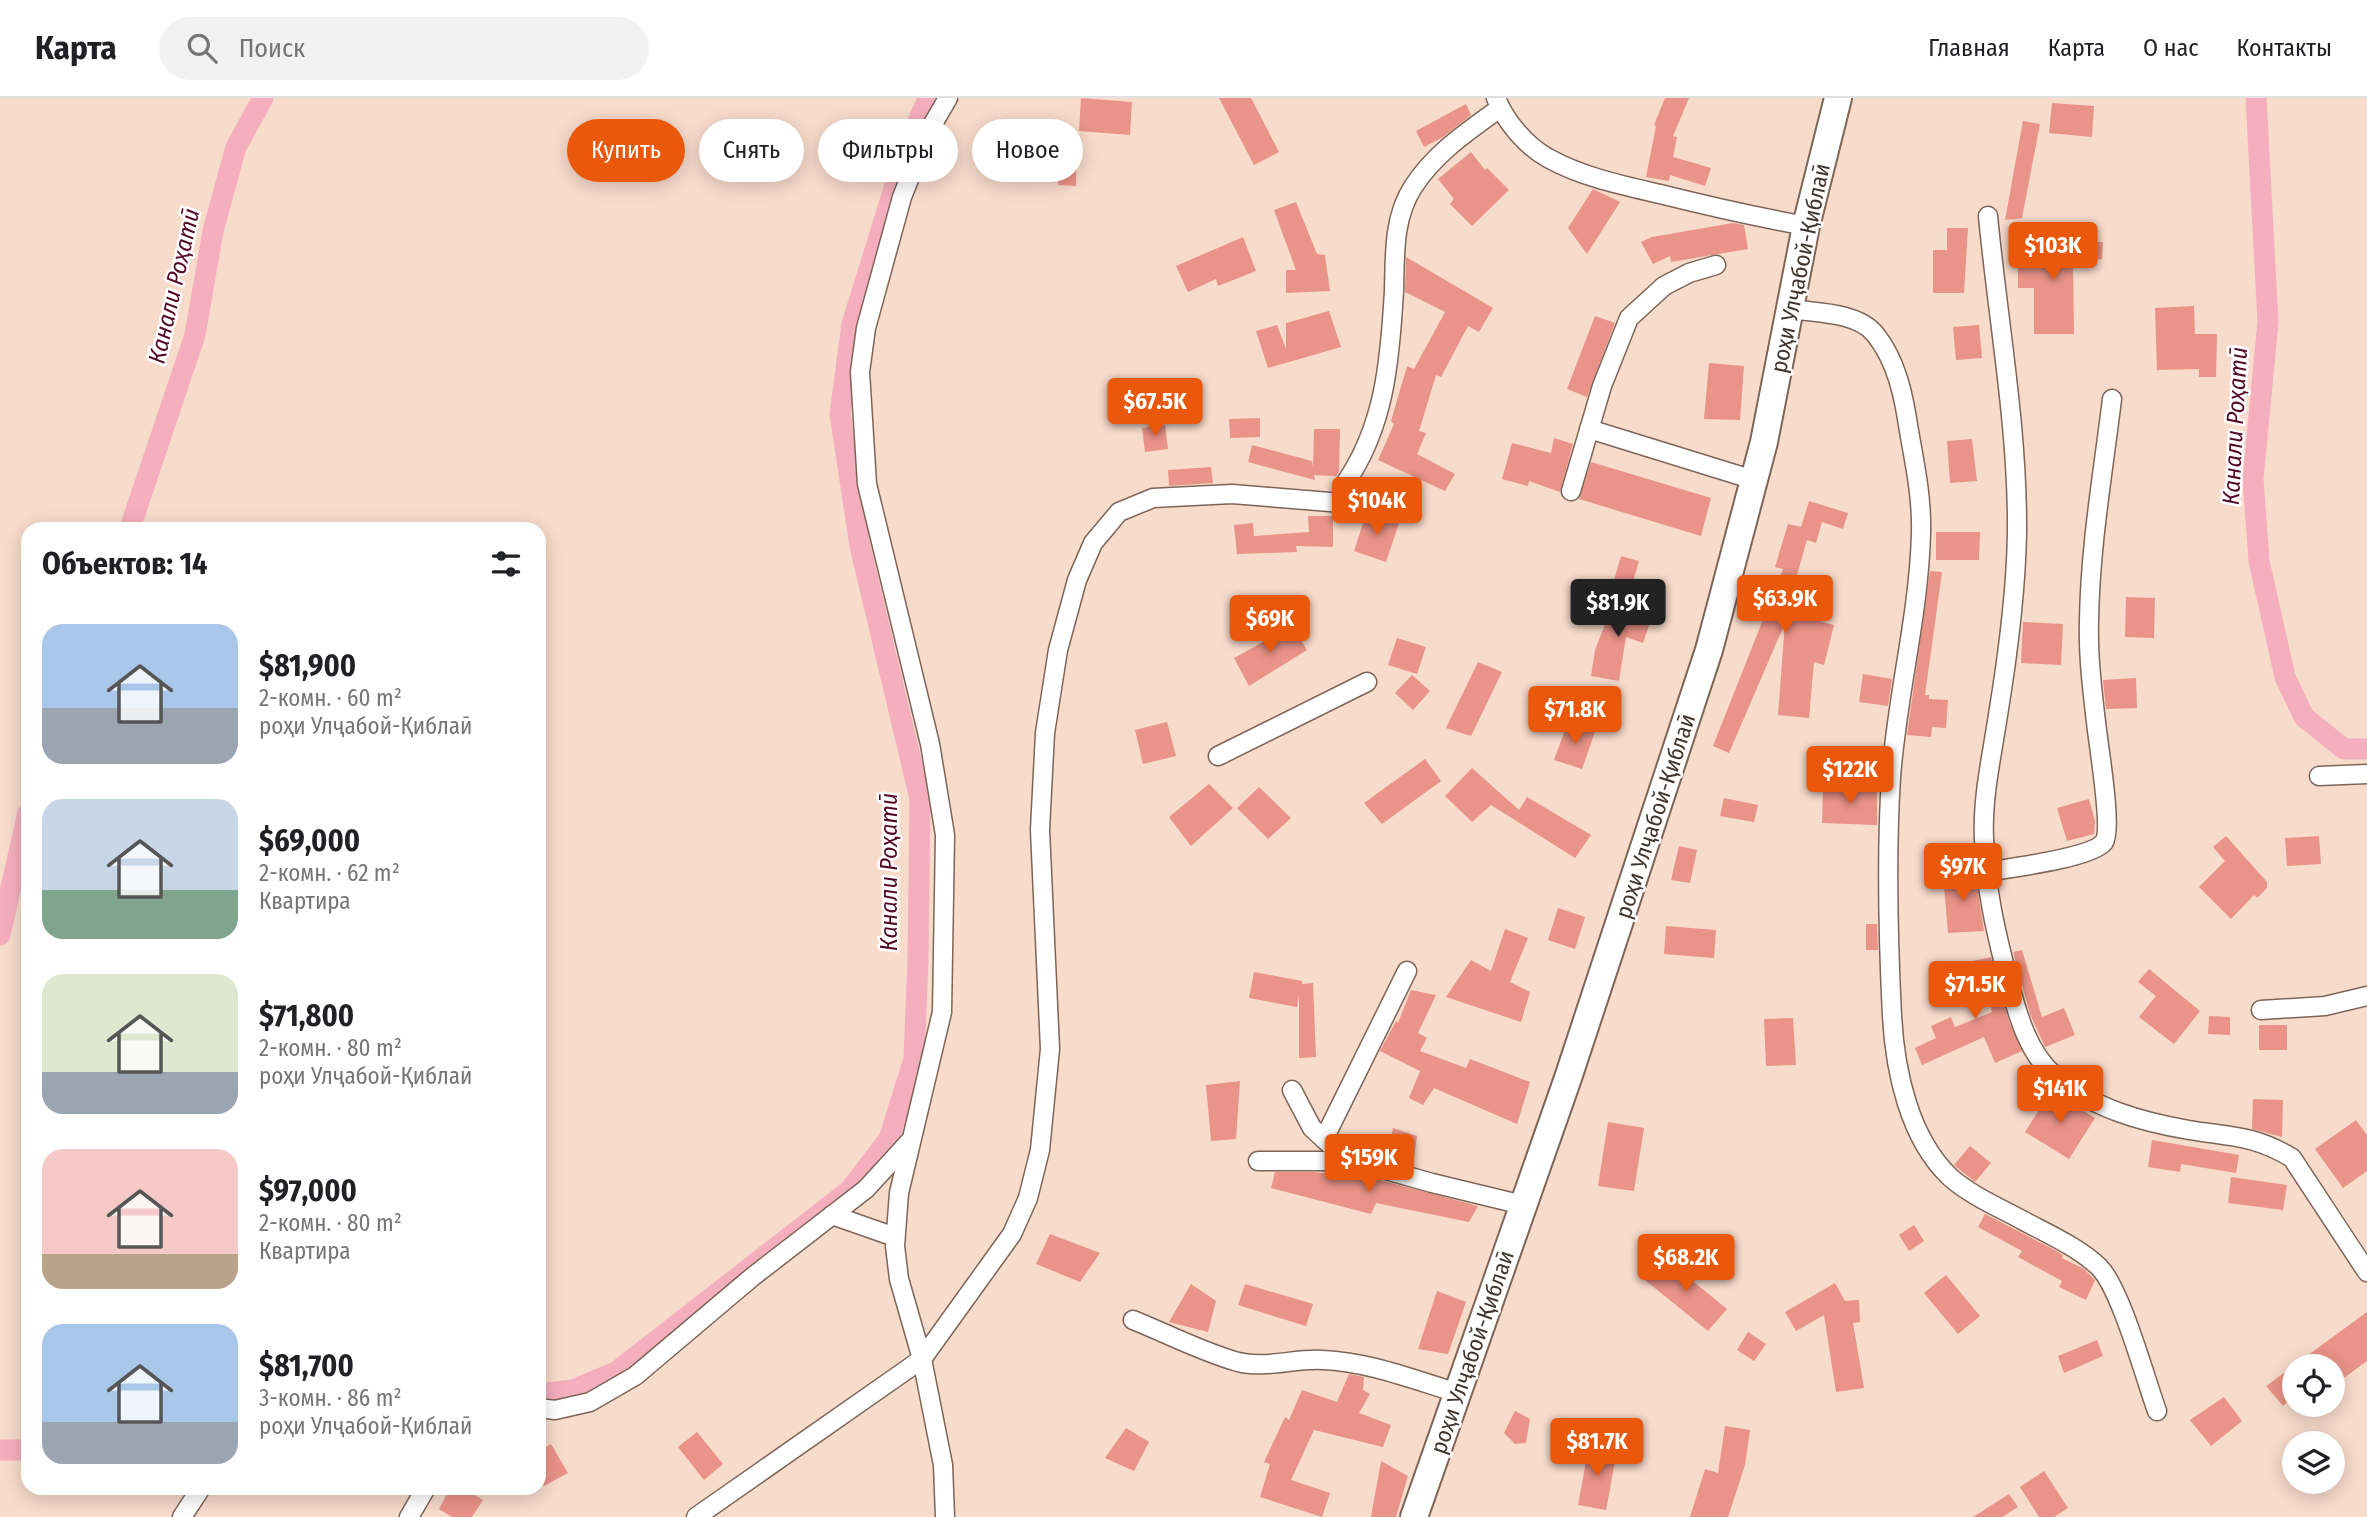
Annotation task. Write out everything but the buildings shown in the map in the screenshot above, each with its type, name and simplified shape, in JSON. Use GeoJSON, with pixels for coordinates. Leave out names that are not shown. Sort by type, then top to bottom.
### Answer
{"type":"FeatureCollection","features":[{"type":"Feature","properties":{"kind":"street"},"geometry":{"type":"LineString","coordinates":[[945,1517],[943,1465],[922,1359],[900,1279],[895,1237],[896,1212],[942,1012],[945,835],[930,744],[867,484],[860,372],[866,328],[902,197],[927,134],[948,98]]}},
{"type":"Feature","properties":{"kind":"street","name":"роҳи Улҷабой-Қиблаӣ"},"geometry":{"type":"LineString","coordinates":[[1414,1517],[1643,855],[1709,650],[1754,480],[1806,226],[1838,98]]}},
{"type":"Feature","properties":{"kind":"street"},"geometry":{"type":"LineString","coordinates":[[696,1517],[922,1359],[1012,1234],[1028,1198],[1040,1150],[1050,1049],[1040,830],[1045,733],[1058,649],[1077,580],[1093,543],[1119,512],[1153,498],[1343,494],[1374,432],[1385,389],[1397,228],[1411,190],[1429,165],[1498,103],[1521,136],[1545,157],[1578,173],[1806,226]]}},
{"type":"Feature","properties":{"kind":"street"},"geometry":{"type":"LineString","coordinates":[[1988,216],[2015,466],[2017,531],[2014,607],[1985,806],[1986,873],[1995,925],[2017,1013],[2035,1053],[2053,1075],[2089,1098],[2132,1119],[2191,1130],[2245,1136],[2292,1158],[2367,1272]]}},
{"type":"Feature","properties":{"kind":"street"},"geometry":{"type":"LineString","coordinates":[[1571,491],[1616,345],[1629,318],[1664,286],[1689,273],[1716,265]]}},
{"type":"Feature","properties":{"kind":"street"},"geometry":{"type":"LineString","coordinates":[[1790,309],[1841,317],[1862,324],[1873,332],[1895,368],[1906,408],[1918,479],[1921,533],[1918,572],[1899,705],[1887,845],[1892,1019],[1899,1076],[1908,1106],[1920,1133],[1950,1176],[1987,1201],[2085,1255],[2101,1269],[2115,1293],[2157,1411]]}},
{"type":"Feature","properties":{"kind":"street"},"geometry":{"type":"LineString","coordinates":[[1986,873],[2076,856],[2100,846],[2105,840],[2107,814],[2091,672],[2089,622],[2093,547],[2112,399]]}},
{"type":"Feature","properties":{"kind":"street"},"geometry":{"type":"LineString","coordinates":[[1589,429],[1754,480]]}},
{"type":"Feature","properties":{"kind":"street"},"geometry":{"type":"LineString","coordinates":[[1218,756],[1367,682]]}},
{"type":"Feature","properties":{"kind":"street"},"geometry":{"type":"LineString","coordinates":[[2319,776],[2367,774]]}},
{"type":"Feature","properties":{"kind":"street"},"geometry":{"type":"LineString","coordinates":[[1324,1139],[1407,971]]}},
{"type":"Feature","properties":{"kind":"street"},"geometry":{"type":"LineString","coordinates":[[2261,1010],[2325,1006],[2367,996]]}},
{"type":"Feature","properties":{"kind":"street"},"geometry":{"type":"LineString","coordinates":[[1292,1090],[1312,1128],[1354,1161]]}},
{"type":"Feature","properties":{"kind":"street"},"geometry":{"type":"LineString","coordinates":[[546,1409],[574,1406],[611,1392],[635,1376],[751,1278],[866,1189],[912,1138]]}},
{"type":"Feature","properties":{"kind":"street"},"geometry":{"type":"LineString","coordinates":[[1258,1161],[1354,1161],[1523,1205]]}},
{"type":"Feature","properties":{"kind":"street"},"geometry":{"type":"LineString","coordinates":[[832,1215],[895,1237]]}},
{"type":"Feature","properties":{"kind":"street"},"geometry":{"type":"LineString","coordinates":[[1133,1320],[1240,1362],[1266,1364],[1321,1359],[1351,1363],[1384,1370],[1458,1393]]}},
{"type":"Feature","properties":{"kind":"street"},"geometry":{"type":"LineString","coordinates":[[182,1517],[196,1495]]}},
{"type":"Feature","properties":{"kind":"street"},"geometry":{"type":"LineString","coordinates":[[409,1517],[422,1495]]}},
{"type":"Feature","properties":{"kind":"waterway","name":"Канали Роҳатӣ"},"geometry":{"type":"LineString","coordinates":[[132,522],[195,335],[213,231],[236,147],[263,98]]}},
{"type":"Feature","properties":{"kind":"waterway","name":"Канали Роҳатӣ"},"geometry":{"type":"LineString","coordinates":[[546,1393],[573,1390],[616,1372],[850,1190],[889,1139],[914,1059],[920,799],[860,546],[840,414],[852,324],[906,150],[928,98]]}},
{"type":"Feature","properties":{"kind":"waterway","name":"Канали Роҳатӣ"},"geometry":{"type":"LineString","coordinates":[[2256,98],[2268,322],[2253,479],[2259,561],[2285,677],[2304,717],[2344,749],[2367,749]]}},
{"type":"Feature","properties":{"kind":"waterway","name":"Канали Роҳатӣ"},"geometry":{"type":"LineString","coordinates":[[0,935],[21,844]]}},
{"type":"Feature","properties":{"kind":"waterway","name":"Канали Роҳатӣ"},"geometry":{"type":"LineString","coordinates":[[0,1450],[21,1450]]}}]}
